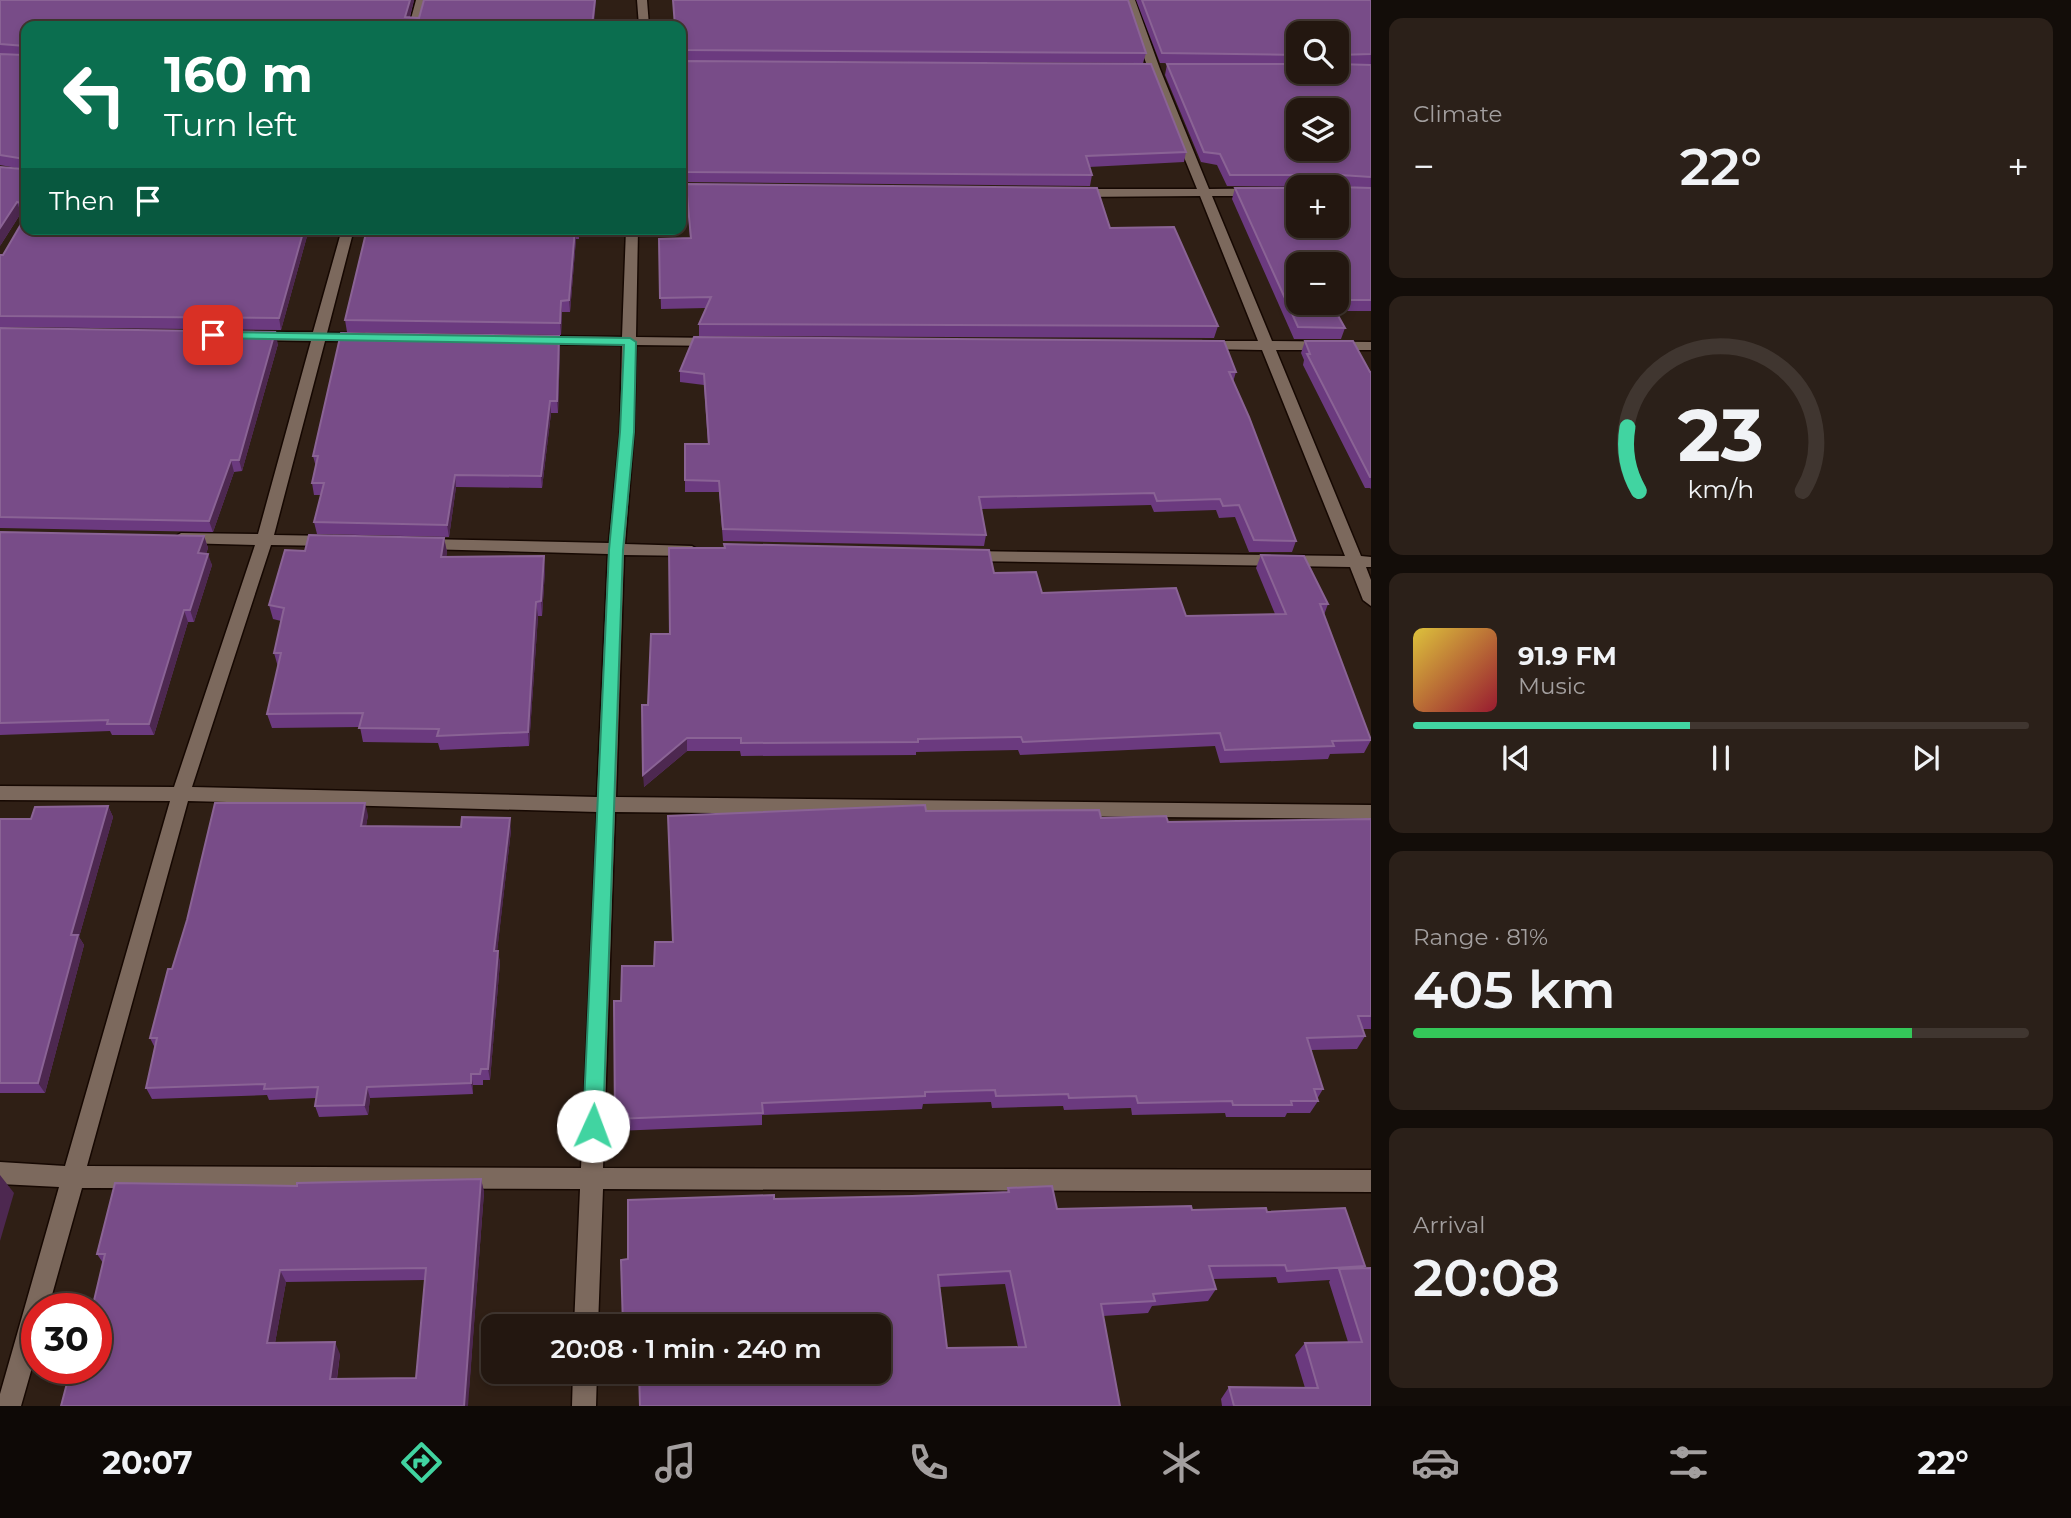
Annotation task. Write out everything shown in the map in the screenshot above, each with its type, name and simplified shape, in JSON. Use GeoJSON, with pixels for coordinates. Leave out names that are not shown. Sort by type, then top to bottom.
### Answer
{"type":"FeatureCollection","features":[{"type":"Feature","properties":{"kind":"street"},"geometry":{"type":"LineString","coordinates":[[415,21],[421,0]]}},
{"type":"Feature","properties":{"kind":"street"},"geometry":{"type":"LineString","coordinates":[[642,0],[644,21]]}},
{"type":"Feature","properties":{"kind":"street"},"geometry":{"type":"LineString","coordinates":[[1130,0],[1153,69],[1269,345],[1309,455],[1364,562],[1371,600]]}},
{"type":"Feature","properties":{"kind":"street"},"geometry":{"type":"LineString","coordinates":[[1060,193],[1286,192]]}},
{"type":"Feature","properties":{"kind":"street"},"geometry":{"type":"LineString","coordinates":[[9,1406],[71,1177],[181,794],[265,539],[346,235]]}},
{"type":"Feature","properties":{"kind":"street"},"geometry":{"type":"LineString","coordinates":[[586,1314],[616,550],[627,432],[632,235]]}},
{"type":"Feature","properties":{"kind":"street"},"geometry":{"type":"LineString","coordinates":[[236,335],[374,337]]}},
{"type":"Feature","properties":{"kind":"street"},"geometry":{"type":"LineString","coordinates":[[522,340],[727,342]]}},
{"type":"Feature","properties":{"kind":"street"},"geometry":{"type":"LineString","coordinates":[[1185,344],[1371,346]]}},
{"type":"Feature","properties":{"kind":"street"},"geometry":{"type":"LineString","coordinates":[[167,538],[346,541]]}},
{"type":"Feature","properties":{"kind":"street"},"geometry":{"type":"LineString","coordinates":[[400,543],[714,551]]}},
{"type":"Feature","properties":{"kind":"street"},"geometry":{"type":"LineString","coordinates":[[951,555],[1364,562]]}},
{"type":"Feature","properties":{"kind":"street"},"geometry":{"type":"LineString","coordinates":[[0,793],[181,794],[607,804],[1371,812]]}},
{"type":"Feature","properties":{"kind":"street"},"geometry":{"type":"LineString","coordinates":[[0,1173],[71,1177],[1371,1181]]}},
{"type":"Feature","properties":{"kind":"street"},"geometry":{"type":"LineString","coordinates":[[584,1406],[585,1384]]}},
{"type":"Feature","properties":{"kind":"building"},"geometry":{"type":"Polygon","coordinates":[[[0,0],[410,0],[405,17],[419,18],[424,0],[595,0],[593,21],[21,21],[21,46],[0,44],[0,0]]]}},
{"type":"Feature","properties":{"kind":"building"},"geometry":{"type":"Polygon","coordinates":[[[673,0],[1128,0],[1146,53],[686,50],[686,21],[675,21],[673,0]]]}},
{"type":"Feature","properties":{"kind":"building"},"geometry":{"type":"Polygon","coordinates":[[[1142,0],[1371,0],[1371,54],[1349,55],[1349,21],[1286,21],[1286,55],[1162,53],[1142,0]]]}},
{"type":"Feature","properties":{"kind":"building"},"geometry":{"type":"Polygon","coordinates":[[[0,54],[21,55],[21,158],[0,155],[0,54]]]}},
{"type":"Feature","properties":{"kind":"building"},"geometry":{"type":"Polygon","coordinates":[[[686,61],[1151,64],[1186,152],[1086,156],[1092,175],[686,172],[686,61]]]}},
{"type":"Feature","properties":{"kind":"building"},"geometry":{"type":"Polygon","coordinates":[[[1167,64],[1286,64],[1286,84],[1349,84],[1349,64],[1371,65],[1371,177],[1230,175],[1220,154],[1204,152],[1167,64]]]}},
{"type":"Feature","properties":{"kind":"building"},"geometry":{"type":"Polygon","coordinates":[[[0,167],[21,169],[21,203],[17,202],[0,228],[0,167]]]}},
{"type":"Feature","properties":{"kind":"building"},"geometry":{"type":"Polygon","coordinates":[[[686,184],[1097,188],[1110,228],[1174,227],[1218,326],[699,324],[711,297],[660,298],[659,239],[691,238],[686,184]]]}},
{"type":"Feature","properties":{"kind":"building"},"geometry":{"type":"Polygon","coordinates":[[[1349,187],[1371,188],[1371,300],[1349,300],[1349,252],[1286,252],[1286,301],[1235,188],[1286,188],[1286,238],[1349,238],[1349,187]]]}},
{"type":"Feature","properties":{"kind":"building"},"geometry":{"type":"Polygon","coordinates":[[[21,224],[21,235],[302,235],[279,318],[0,316],[0,255],[3,255],[21,224]]]}},
{"type":"Feature","properties":{"kind":"building"},"geometry":{"type":"Polygon","coordinates":[[[366,235],[574,235],[569,300],[561,301],[560,323],[345,320],[366,235]]]}},
{"type":"Feature","properties":{"kind":"building"},"geometry":{"type":"Polygon","coordinates":[[[1293,315],[1338,315],[1345,328],[1298,327],[1293,315]]]}},
{"type":"Feature","properties":{"kind":"building"},"geometry":{"type":"Polygon","coordinates":[[[0,328],[275,332],[239,460],[231,460],[209,521],[0,517],[0,328]]]}},
{"type":"Feature","properties":{"kind":"building"},"geometry":{"type":"Polygon","coordinates":[[[341,333],[559,336],[557,401],[550,401],[541,476],[455,475],[447,525],[314,522],[324,483],[312,483],[318,456],[313,456],[341,333]]]}},
{"type":"Feature","properties":{"kind":"building"},"geometry":{"type":"Polygon","coordinates":[[[694,337],[1224,341],[1236,372],[1229,372],[1296,541],[1254,540],[1239,505],[1223,506],[1220,499],[1157,501],[1154,493],[979,497],[986,535],[723,529],[719,481],[685,480],[685,444],[709,444],[704,374],[680,371],[694,337]]]}},
{"type":"Feature","properties":{"kind":"building"},"geometry":{"type":"Polygon","coordinates":[[[1305,341],[1353,341],[1371,372],[1371,477],[1307,354],[1310,354],[1305,341]]]}},
{"type":"Feature","properties":{"kind":"building"},"geometry":{"type":"Polygon","coordinates":[[[0,532],[204,536],[198,553],[208,554],[190,610],[184,610],[149,724],[107,724],[108,720],[0,723],[0,532]]]}},
{"type":"Feature","properties":{"kind":"building"},"geometry":{"type":"Polygon","coordinates":[[[309,535],[444,538],[441,557],[544,556],[541,601],[536,602],[528,732],[437,736],[439,729],[359,728],[363,713],[267,714],[281,653],[274,653],[284,608],[269,605],[285,550],[305,551],[309,535]]]}},
{"type":"Feature","properties":{"kind":"building"},"geometry":{"type":"Polygon","coordinates":[[[724,544],[989,550],[994,573],[1036,572],[1042,593],[1176,588],[1186,616],[1286,614],[1261,555],[1304,556],[1328,604],[1320,604],[1371,740],[1332,741],[1334,746],[1225,750],[1220,733],[1023,742],[1021,737],[918,739],[918,742],[741,743],[741,738],[687,738],[643,775],[642,705],[648,705],[651,634],[670,634],[669,548],[725,548],[724,544]]]}},
{"type":"Feature","properties":{"kind":"building"},"geometry":{"type":"Polygon","coordinates":[[[215,803],[365,803],[361,826],[461,827],[462,817],[510,818],[494,951],[498,951],[488,1069],[481,1069],[480,1074],[471,1074],[471,1083],[367,1087],[364,1105],[315,1106],[318,1087],[264,1089],[265,1084],[146,1088],[157,1038],[150,1038],[168,969],[172,969],[187,920],[215,803]]]}},
{"type":"Feature","properties":{"kind":"building"},"geometry":{"type":"Polygon","coordinates":[[[925,805],[926,811],[1099,810],[1101,818],[1166,816],[1168,822],[1371,819],[1371,1016],[1358,1016],[1365,1036],[1307,1038],[1323,1089],[1314,1089],[1318,1101],[1291,1101],[1292,1105],[1233,1105],[1232,1101],[1138,1103],[1136,1096],[996,1096],[995,1090],[762,1103],[763,1113],[615,1119],[614,1001],[621,1001],[622,966],[654,966],[655,942],[673,942],[668,816],[925,805]]]}},
{"type":"Feature","properties":{"kind":"building"},"geometry":{"type":"Polygon","coordinates":[[[108,806],[71,935],[78,935],[38,1083],[0,1083],[0,819],[31,819],[35,807],[108,806]]]}},
{"type":"Feature","properties":{"kind":"building"},"geometry":{"type":"Polygon","coordinates":[[[481,1179],[464,1406],[61,1406],[67,1384],[112,1384],[112,1293],[96,1293],[105,1254],[97,1254],[115,1183],[297,1186],[297,1183],[481,1179]],[[426,1268],[280,1270],[267,1343],[335,1342],[330,1379],[416,1378],[426,1268]]]}},
{"type":"Feature","properties":{"kind":"building"},"geometry":{"type":"Polygon","coordinates":[[[1052,1186],[1057,1209],[1191,1206],[1192,1210],[1266,1208],[1267,1212],[1345,1208],[1365,1266],[1287,1271],[1285,1265],[1209,1266],[1216,1289],[1153,1294],[1155,1301],[1101,1304],[1120,1406],[640,1406],[639,1384],[891,1384],[891,1314],[623,1314],[621,1260],[628,1259],[628,1200],[1009,1192],[1008,1188],[1052,1186]],[[1010,1271],[938,1275],[947,1348],[1026,1347],[1010,1271]]]}},
{"type":"Feature","properties":{"kind":"building"},"geometry":{"type":"Polygon","coordinates":[[[1371,1268],[1371,1406],[1234,1406],[1229,1387],[1318,1388],[1305,1343],[1362,1342],[1339,1269],[1371,1268]]]}},
{"type":"Feature","properties":{"kind":"route"},"geometry":{"type":"LineString","coordinates":[[213,335],[630,342],[627,432],[616,550],[593,1126]]}}]}
